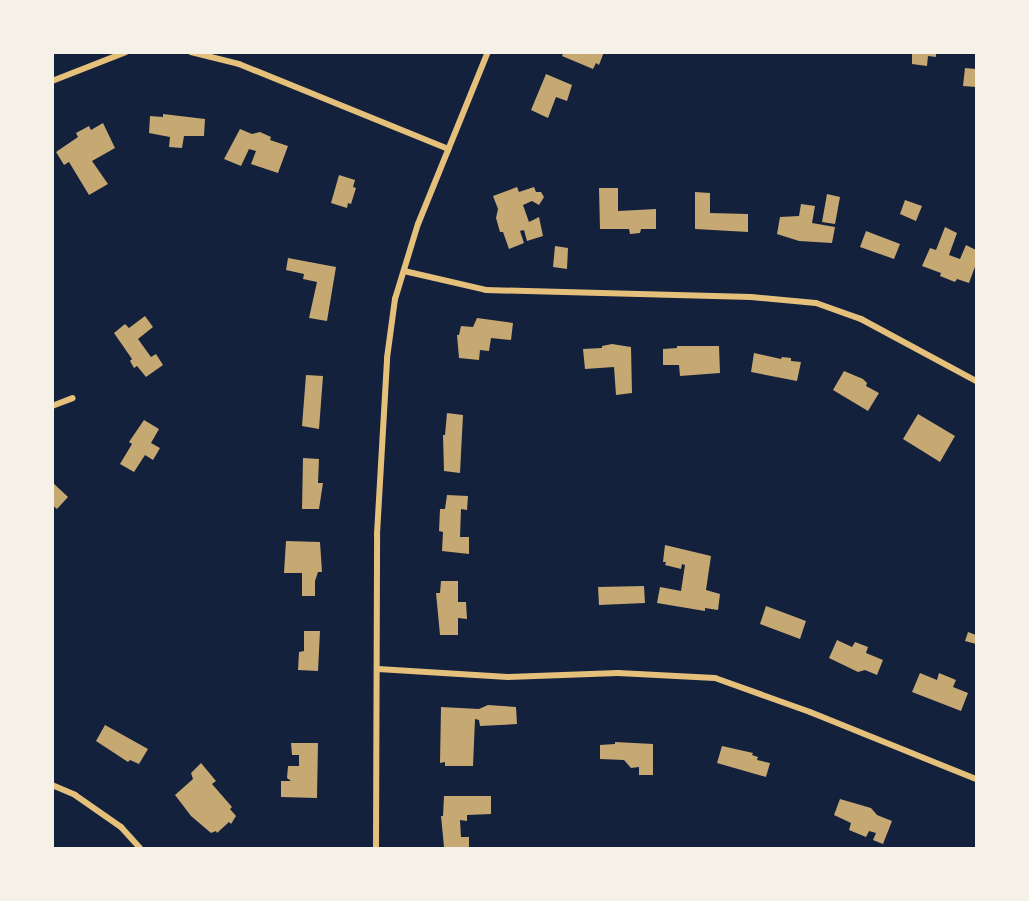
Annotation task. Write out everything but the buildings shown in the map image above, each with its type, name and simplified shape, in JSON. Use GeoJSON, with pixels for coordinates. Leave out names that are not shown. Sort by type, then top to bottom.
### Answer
{"type":"FeatureCollection","features":[{"type":"Feature","properties":{"kind":"street"},"geometry":{"type":"LineString","coordinates":[[52,81],[126,52]]}},
{"type":"Feature","properties":{"kind":"street"},"geometry":{"type":"LineString","coordinates":[[191,52],[260,72],[448,148]]}},
{"type":"Feature","properties":{"kind":"street"},"geometry":{"type":"LineString","coordinates":[[376,849],[381,431],[395,299],[418,224],[488,52]]}},
{"type":"Feature","properties":{"kind":"street"},"geometry":{"type":"LineString","coordinates":[[404,272],[486,290],[751,297],[816,303],[861,318],[976,381]]}},
{"type":"Feature","properties":{"kind":"street"},"geometry":{"type":"LineString","coordinates":[[52,406],[73,398]]}},
{"type":"Feature","properties":{"kind":"street"},"geometry":{"type":"LineString","coordinates":[[378,669],[508,677],[618,673],[715,678],[810,712],[976,779]]}},
{"type":"Feature","properties":{"kind":"street"},"geometry":{"type":"LineString","coordinates":[[52,784],[75,795],[121,827],[140,849]]}}]}
